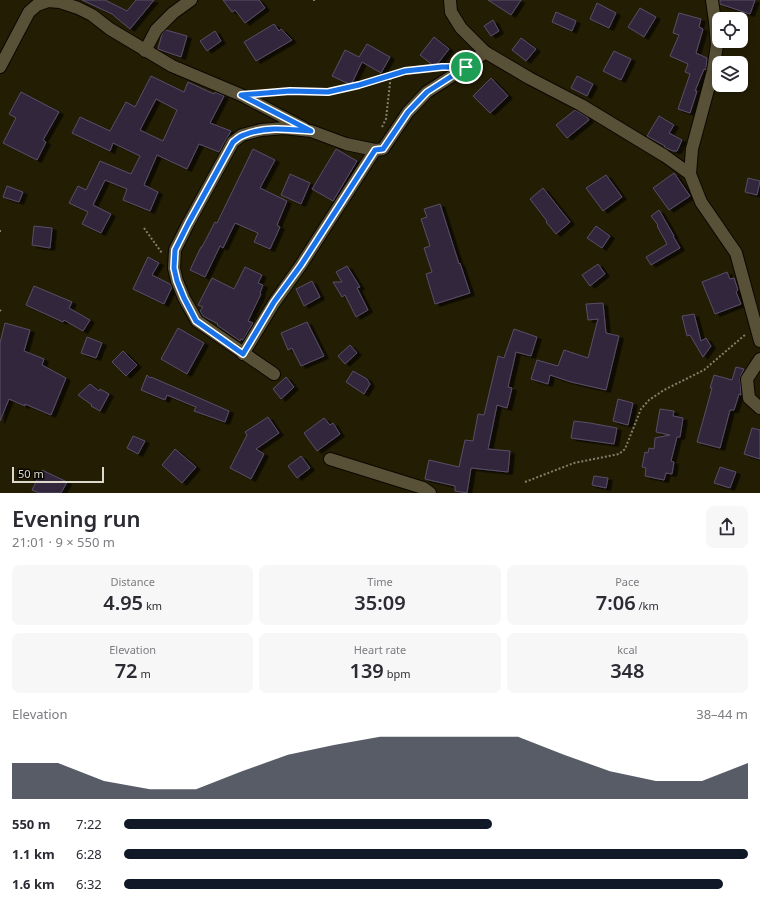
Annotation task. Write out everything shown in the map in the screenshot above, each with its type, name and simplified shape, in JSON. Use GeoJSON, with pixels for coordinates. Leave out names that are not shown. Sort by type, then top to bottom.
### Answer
{"type":"FeatureCollection","features":[{"type":"Feature","properties":{"kind":"street"},"geometry":{"type":"LineString","coordinates":[[145,51],[156,30],[172,13],[191,0]]}},
{"type":"Feature","properties":{"kind":"street"},"geometry":{"type":"LineString","coordinates":[[450,0],[451,12],[461,28],[485,52],[529,78],[581,105],[665,156],[690,174]]}},
{"type":"Feature","properties":{"kind":"street"},"geometry":{"type":"LineString","coordinates":[[712,0],[717,45],[713,71],[692,149],[690,174],[701,202],[736,254],[760,341]]}},
{"type":"Feature","properties":{"kind":"street"},"geometry":{"type":"LineString","coordinates":[[0,67],[29,12],[37,5],[48,1],[60,2],[78,8],[92,15],[110,29],[172,66],[241,95],[311,131],[346,144],[375,150],[383,149],[408,112],[427,92],[466,67],[485,52]]}},
{"type":"Feature","properties":{"kind":"street"},"geometry":{"type":"LineString","coordinates":[[274,374],[196,321],[177,281],[174,268],[175,250],[233,142],[242,135],[262,130],[284,128],[311,131]]}},
{"type":"Feature","properties":{"kind":"street"},"geometry":{"type":"LineString","coordinates":[[243,354],[274,302],[301,265],[375,150]]}},
{"type":"Feature","properties":{"kind":"street"},"geometry":{"type":"LineString","coordinates":[[760,359],[747,379],[749,398],[760,408]]}},
{"type":"Feature","properties":{"kind":"street"},"geometry":{"type":"LineString","coordinates":[[330,459],[423,488],[430,493]]}},
{"type":"Feature","properties":{"kind":"path"},"geometry":{"type":"LineString","coordinates":[[262,93],[290,91],[328,92],[359,85],[390,74],[405,71],[442,67],[466,67]]}},
{"type":"Feature","properties":{"kind":"path"},"geometry":{"type":"LineString","coordinates":[[381,130],[386,119],[390,74]]}},
{"type":"Feature","properties":{"kind":"path"},"geometry":{"type":"LineString","coordinates":[[144,228],[174,268]]}},
{"type":"Feature","properties":{"kind":"path"},"geometry":{"type":"LineString","coordinates":[[525,482],[574,463],[619,454],[626,449],[641,409],[648,400],[664,390],[704,370],[756,325]]}},
{"type":"Feature","properties":{"kind":"building"},"geometry":{"type":"Polygon","coordinates":[[[82,0],[105,0],[127,11],[136,0],[154,0],[130,29],[112,14],[82,0]]]}},
{"type":"Feature","properties":{"kind":"building"},"geometry":{"type":"Polygon","coordinates":[[[223,0],[259,0],[265,8],[245,23],[235,10],[232,12],[223,0]]]}},
{"type":"Feature","properties":{"kind":"building"},"geometry":{"type":"Polygon","coordinates":[[[488,0],[521,0],[511,15],[488,0]]]}},
{"type":"Feature","properties":{"kind":"building"},"geometry":{"type":"Polygon","coordinates":[[[720,0],[755,0],[750,14],[748,12],[720,4],[720,0]]]}},
{"type":"Feature","properties":{"kind":"building"},"geometry":{"type":"Polygon","coordinates":[[[597,3],[616,13],[609,28],[590,19],[597,3]]]}},
{"type":"Feature","properties":{"kind":"building"},"geometry":{"type":"Polygon","coordinates":[[[640,8],[656,17],[644,37],[628,27],[640,8]]]}},
{"type":"Feature","properties":{"kind":"building"},"geometry":{"type":"Polygon","coordinates":[[[556,12],[576,21],[572,31],[552,22],[556,12]]]}},
{"type":"Feature","properties":{"kind":"building"},"geometry":{"type":"Polygon","coordinates":[[[679,13],[701,19],[699,27],[703,29],[696,53],[707,58],[706,70],[704,69],[695,91],[697,91],[690,113],[678,109],[690,74],[685,72],[688,64],[670,56],[679,35],[673,33],[679,13]]]}},
{"type":"Feature","properties":{"kind":"building"},"geometry":{"type":"Polygon","coordinates":[[[493,20],[499,31],[491,36],[484,26],[493,20]]]}},
{"type":"Feature","properties":{"kind":"building"},"geometry":{"type":"Polygon","coordinates":[[[274,24],[279,31],[281,29],[292,40],[256,61],[244,42],[274,24]]]}},
{"type":"Feature","properties":{"kind":"building"},"geometry":{"type":"Polygon","coordinates":[[[166,30],[187,36],[181,57],[158,49],[162,34],[166,30]]]}},
{"type":"Feature","properties":{"kind":"building"},"geometry":{"type":"Polygon","coordinates":[[[215,31],[221,41],[207,51],[200,41],[215,31]]]}},
{"type":"Feature","properties":{"kind":"building"},"geometry":{"type":"Polygon","coordinates":[[[434,37],[449,49],[435,67],[420,55],[434,37]]]}},
{"type":"Feature","properties":{"kind":"building"},"geometry":{"type":"Polygon","coordinates":[[[521,38],[536,49],[526,61],[512,50],[521,38]]]}},
{"type":"Feature","properties":{"kind":"building"},"geometry":{"type":"Polygon","coordinates":[[[367,44],[390,57],[381,73],[362,62],[351,85],[332,76],[345,50],[359,57],[367,44]]]}},
{"type":"Feature","properties":{"kind":"building"},"geometry":{"type":"Polygon","coordinates":[[[614,51],[631,59],[621,80],[603,71],[614,51]]]}},
{"type":"Feature","properties":{"kind":"building"},"geometry":{"type":"Polygon","coordinates":[[[151,76],[184,92],[188,82],[214,94],[215,92],[224,96],[210,123],[231,131],[219,152],[199,144],[187,169],[157,155],[144,185],[158,192],[150,211],[123,200],[127,189],[105,180],[93,205],[111,214],[101,233],[82,224],[88,212],[69,203],[78,186],[86,190],[100,161],[131,174],[140,156],[113,143],[110,151],[72,133],[80,117],[110,131],[126,102],[135,107],[151,76]],[[156,99],[140,130],[163,141],[177,110],[156,99]]]}},
{"type":"Feature","properties":{"kind":"building"},"geometry":{"type":"Polygon","coordinates":[[[577,76],[593,84],[587,96],[571,88],[577,76]]]}},
{"type":"Feature","properties":{"kind":"building"},"geometry":{"type":"Polygon","coordinates":[[[491,78],[508,96],[490,113],[473,96],[491,78]]]}},
{"type":"Feature","properties":{"kind":"building"},"geometry":{"type":"Polygon","coordinates":[[[21,92],[59,112],[43,140],[46,142],[37,160],[3,143],[16,118],[9,114],[21,92]]]}},
{"type":"Feature","properties":{"kind":"building"},"geometry":{"type":"Polygon","coordinates":[[[575,110],[587,117],[589,120],[567,138],[556,125],[575,110]]]}},
{"type":"Feature","properties":{"kind":"building"},"geometry":{"type":"Polygon","coordinates":[[[659,116],[674,125],[669,133],[682,140],[677,151],[664,147],[665,146],[647,136],[659,116]]]}},
{"type":"Feature","properties":{"kind":"building"},"geometry":{"type":"Polygon","coordinates":[[[253,149],[275,160],[260,188],[287,201],[277,225],[280,227],[270,249],[254,242],[258,233],[235,223],[223,248],[220,246],[205,277],[190,270],[215,222],[217,223],[253,149]]]}},
{"type":"Feature","properties":{"kind":"building"},"geometry":{"type":"Polygon","coordinates":[[[336,149],[357,161],[333,201],[312,189],[336,149]]]}},
{"type":"Feature","properties":{"kind":"building"},"geometry":{"type":"Polygon","coordinates":[[[674,173],[690,196],[669,210],[653,188],[674,173]]]}},
{"type":"Feature","properties":{"kind":"building"},"geometry":{"type":"Polygon","coordinates":[[[290,174],[310,183],[301,204],[281,195],[290,174]]]}},
{"type":"Feature","properties":{"kind":"building"},"geometry":{"type":"Polygon","coordinates":[[[606,175],[622,197],[603,211],[586,188],[606,175]]]}},
{"type":"Feature","properties":{"kind":"building"},"geometry":{"type":"Polygon","coordinates":[[[748,178],[760,181],[757,195],[745,192],[748,178]]]}},
{"type":"Feature","properties":{"kind":"building"},"geometry":{"type":"Polygon","coordinates":[[[7,186],[23,192],[19,202],[3,197],[7,186]]]}},
{"type":"Feature","properties":{"kind":"building"},"geometry":{"type":"Polygon","coordinates":[[[543,188],[570,222],[556,234],[530,199],[543,188]]]}},
{"type":"Feature","properties":{"kind":"building"},"geometry":{"type":"Polygon","coordinates":[[[440,204],[470,293],[435,304],[426,274],[432,272],[424,248],[430,246],[421,219],[427,217],[424,209],[440,204]]]}},
{"type":"Feature","properties":{"kind":"building"},"geometry":{"type":"Polygon","coordinates":[[[659,210],[680,248],[651,265],[646,257],[667,244],[657,226],[658,225],[651,216],[659,210]]]}},
{"type":"Feature","properties":{"kind":"building"},"geometry":{"type":"Polygon","coordinates":[[[34,226],[52,228],[50,248],[32,245],[34,226]]]}},
{"type":"Feature","properties":{"kind":"building"},"geometry":{"type":"Polygon","coordinates":[[[596,226],[610,236],[602,248],[587,238],[596,226]]]}},
{"type":"Feature","properties":{"kind":"building"},"geometry":{"type":"Polygon","coordinates":[[[148,257],[159,263],[152,275],[170,284],[172,287],[164,304],[133,289],[148,257]]]}},
{"type":"Feature","properties":{"kind":"building"},"geometry":{"type":"Polygon","coordinates":[[[598,264],[605,274],[590,286],[582,275],[598,264]]]}},
{"type":"Feature","properties":{"kind":"building"},"geometry":{"type":"Polygon","coordinates":[[[347,266],[360,287],[357,288],[368,310],[356,317],[345,295],[342,297],[333,282],[342,282],[336,272],[347,266]]]}},
{"type":"Feature","properties":{"kind":"building"},"geometry":{"type":"Polygon","coordinates":[[[245,267],[262,275],[258,283],[263,285],[261,294],[248,321],[253,323],[243,340],[241,339],[240,341],[217,325],[218,324],[203,316],[200,311],[203,307],[198,305],[212,278],[234,289],[245,267]]]}},
{"type":"Feature","properties":{"kind":"building"},"geometry":{"type":"Polygon","coordinates":[[[727,272],[730,279],[734,278],[738,290],[736,292],[741,304],[715,314],[702,282],[727,272]]]}},
{"type":"Feature","properties":{"kind":"building"},"geometry":{"type":"Polygon","coordinates":[[[312,281],[320,297],[304,306],[296,289],[312,281]]]}},
{"type":"Feature","properties":{"kind":"building"},"geometry":{"type":"Polygon","coordinates":[[[34,286],[72,302],[69,308],[90,320],[83,331],[64,320],[63,322],[26,305],[34,286]]]}},
{"type":"Feature","properties":{"kind":"building"},"geometry":{"type":"Polygon","coordinates":[[[603,303],[606,333],[619,336],[606,390],[571,382],[550,375],[548,384],[531,379],[537,360],[558,366],[564,350],[588,358],[598,319],[588,320],[586,304],[603,303]]]}},
{"type":"Feature","properties":{"kind":"building"},"geometry":{"type":"Polygon","coordinates":[[[694,314],[701,341],[706,338],[711,346],[703,357],[690,335],[687,336],[682,316],[694,314]]]}},
{"type":"Feature","properties":{"kind":"building"},"geometry":{"type":"Polygon","coordinates":[[[307,322],[324,356],[301,366],[292,348],[288,350],[281,333],[307,322]]]}},
{"type":"Feature","properties":{"kind":"building"},"geometry":{"type":"Polygon","coordinates":[[[5,323],[30,330],[24,351],[44,359],[42,365],[66,378],[51,415],[9,399],[0,421],[0,343],[5,323]]]}},
{"type":"Feature","properties":{"kind":"building"},"geometry":{"type":"Polygon","coordinates":[[[178,328],[204,343],[187,374],[161,359],[178,328]]]}},
{"type":"Feature","properties":{"kind":"building"},"geometry":{"type":"Polygon","coordinates":[[[514,329],[537,337],[531,356],[516,352],[508,387],[512,388],[507,408],[497,405],[488,449],[510,451],[508,472],[471,468],[467,493],[455,491],[455,486],[425,479],[429,460],[459,467],[465,440],[473,441],[478,414],[484,415],[498,356],[504,358],[514,329]]]}},
{"type":"Feature","properties":{"kind":"building"},"geometry":{"type":"Polygon","coordinates":[[[87,337],[102,343],[96,358],[81,353],[87,337]]]}},
{"type":"Feature","properties":{"kind":"building"},"geometry":{"type":"Polygon","coordinates":[[[350,345],[357,353],[345,364],[338,356],[350,345]]]}},
{"type":"Feature","properties":{"kind":"building"},"geometry":{"type":"Polygon","coordinates":[[[123,351],[137,365],[126,376],[112,362],[123,351]]]}},
{"type":"Feature","properties":{"kind":"building"},"geometry":{"type":"Polygon","coordinates":[[[736,367],[744,369],[740,379],[741,395],[739,394],[734,410],[730,410],[720,448],[697,442],[712,388],[710,388],[714,375],[732,380],[736,367]]]}},
{"type":"Feature","properties":{"kind":"building"},"geometry":{"type":"Polygon","coordinates":[[[353,371],[367,379],[370,384],[364,394],[346,382],[353,371]]]}},
{"type":"Feature","properties":{"kind":"building"},"geometry":{"type":"Polygon","coordinates":[[[147,375],[150,378],[151,377],[229,411],[225,422],[194,411],[196,407],[167,395],[165,400],[141,390],[147,375]]]}},
{"type":"Feature","properties":{"kind":"building"},"geometry":{"type":"Polygon","coordinates":[[[286,377],[294,387],[281,399],[273,389],[286,377]]]}},
{"type":"Feature","properties":{"kind":"building"},"geometry":{"type":"Polygon","coordinates":[[[90,384],[99,391],[100,389],[109,394],[100,411],[91,406],[92,405],[78,395],[90,384]]]}},
{"type":"Feature","properties":{"kind":"building"},"geometry":{"type":"Polygon","coordinates":[[[618,399],[633,403],[628,425],[613,421],[618,399]]]}},
{"type":"Feature","properties":{"kind":"building"},"geometry":{"type":"Polygon","coordinates":[[[660,409],[674,411],[673,416],[683,418],[680,437],[677,437],[671,461],[674,462],[672,474],[666,473],[664,480],[645,476],[646,468],[642,467],[645,452],[648,453],[649,448],[654,449],[655,438],[670,435],[656,432],[660,409]]]}},
{"type":"Feature","properties":{"kind":"building"},"geometry":{"type":"Polygon","coordinates":[[[268,417],[279,433],[256,449],[264,454],[251,479],[230,468],[247,435],[245,432],[268,417]]]}},
{"type":"Feature","properties":{"kind":"building"},"geometry":{"type":"Polygon","coordinates":[[[324,418],[330,425],[333,423],[340,434],[317,451],[304,433],[324,418]]]}},
{"type":"Feature","properties":{"kind":"building"},"geometry":{"type":"Polygon","coordinates":[[[574,421],[617,428],[614,444],[571,438],[574,421]]]}},
{"type":"Feature","properties":{"kind":"building"},"geometry":{"type":"Polygon","coordinates":[[[752,428],[760,430],[760,459],[744,454],[752,428]]]}},
{"type":"Feature","properties":{"kind":"building"},"geometry":{"type":"Polygon","coordinates":[[[133,436],[145,441],[138,454],[127,448],[133,436]]]}},
{"type":"Feature","properties":{"kind":"building"},"geometry":{"type":"Polygon","coordinates":[[[175,449],[196,467],[182,483],[162,465],[175,449]]]}},
{"type":"Feature","properties":{"kind":"building"},"geometry":{"type":"Polygon","coordinates":[[[301,456],[310,468],[297,478],[288,466],[301,456]]]}},
{"type":"Feature","properties":{"kind":"building"},"geometry":{"type":"Polygon","coordinates":[[[720,467],[736,472],[730,488],[714,483],[720,467]]]}},
{"type":"Feature","properties":{"kind":"building"},"geometry":{"type":"Polygon","coordinates":[[[42,470],[67,482],[61,493],[39,493],[32,490],[42,470]]]}},
{"type":"Feature","properties":{"kind":"building"},"geometry":{"type":"Polygon","coordinates":[[[594,476],[608,478],[606,488],[592,485],[594,476]]]}},
{"type":"Feature","properties":{"kind":"route"},"geometry":{"type":"LineString","coordinates":[[442,67],[466,67],[427,92],[408,112],[383,149],[375,150],[301,265],[274,302],[243,354],[196,321],[177,281],[174,268],[175,250],[233,142],[242,135],[262,130],[284,128],[311,131],[241,95],[290,91],[328,92],[359,85],[390,74],[405,71],[442,67]]}}]}
